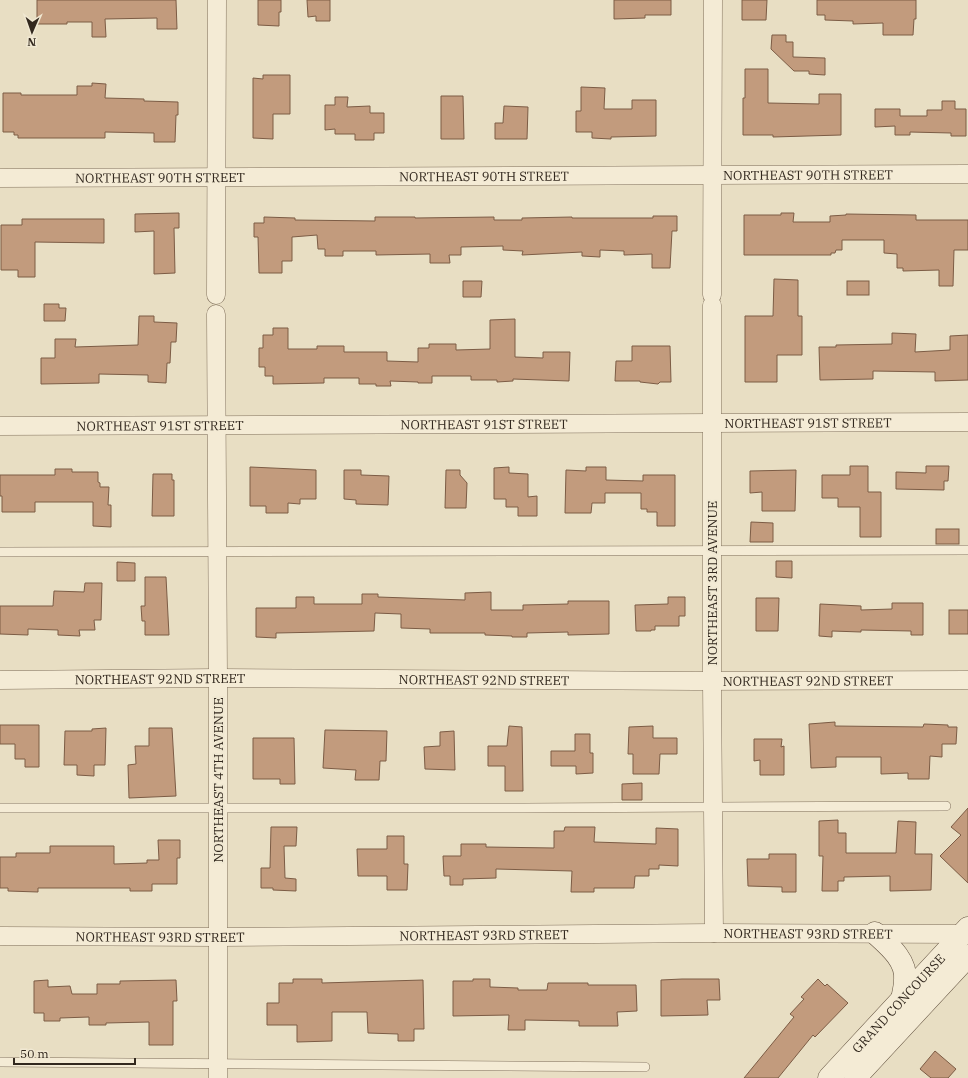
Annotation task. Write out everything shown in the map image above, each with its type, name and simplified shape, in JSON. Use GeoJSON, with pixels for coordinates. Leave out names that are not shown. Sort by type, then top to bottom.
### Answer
{"type":"FeatureCollection","features":[{"type":"Feature","properties":{"kind":"street"},"geometry":{"type":"LineString","coordinates":[[216,295],[217,0]]}},
{"type":"Feature","properties":{"kind":"street","name":"NORTHEAST 3RD AVENUE"},"geometry":{"type":"LineString","coordinates":[[713,0],[712,680],[714,933]]}},
{"type":"Feature","properties":{"kind":"street","name":"NORTHEAST 90TH STREET"},"geometry":{"type":"LineString","coordinates":[[0,178],[968,174]]}},
{"type":"Feature","properties":{"kind":"street","name":"NORTHEAST 4TH AVENUE"},"geometry":{"type":"LineString","coordinates":[[216,314],[218,1071]]}},
{"type":"Feature","properties":{"kind":"street","name":"NORTHEAST 91ST STREET"},"geometry":{"type":"LineString","coordinates":[[0,426],[968,422]]}},
{"type":"Feature","properties":{"kind":"street","name":"NORTHEAST 92ND STREET"},"geometry":{"type":"LineString","coordinates":[[0,680],[218,678],[968,680]]}},
{"type":"Feature","properties":{"kind":"street","name":"NORTHEAST 93RD STREET"},"geometry":{"type":"LineString","coordinates":[[0,936],[217,937],[966,932]]}},
{"type":"Feature","properties":{"kind":"street","name":"GRAND CONCOURSE"},"geometry":{"type":"LineString","coordinates":[[829,1078],[966,932]]}},
{"type":"Feature","properties":{"kind":"street"},"geometry":{"type":"LineString","coordinates":[[875,933],[889,946],[903,966],[905,979],[902,1000]]}},
{"type":"Feature","properties":{"kind":"street","name":"GRAND CONCOURSE"},"geometry":{"type":"LineString","coordinates":[[856,1078],[968,956]]}},
{"type":"Feature","properties":{"kind":"lane"},"geometry":{"type":"LineString","coordinates":[[0,552],[968,550]]}},
{"type":"Feature","properties":{"kind":"lane"},"geometry":{"type":"LineString","coordinates":[[0,808],[946,806]]}},
{"type":"Feature","properties":{"kind":"lane"},"geometry":{"type":"LineString","coordinates":[[0,1062],[218,1071],[645,1068]]}},
{"type":"Feature","properties":{"kind":"building"},"geometry":{"type":"Polygon","coordinates":[[[37,0],[176,0],[177,29],[157,29],[157,18],[105,19],[106,37],[92,37],[92,22],[37,24],[37,0]]]}},
{"type":"Feature","properties":{"kind":"building"},"geometry":{"type":"Polygon","coordinates":[[[258,0],[281,0],[279,26],[258,25],[258,0]]]}},
{"type":"Feature","properties":{"kind":"building"},"geometry":{"type":"Polygon","coordinates":[[[307,0],[330,0],[330,21],[316,21],[316,16],[308,17],[307,0]]]}},
{"type":"Feature","properties":{"kind":"building"},"geometry":{"type":"Polygon","coordinates":[[[614,0],[671,0],[671,15],[645,15],[645,18],[614,19],[614,0]]]}},
{"type":"Feature","properties":{"kind":"building"},"geometry":{"type":"Polygon","coordinates":[[[742,0],[767,0],[766,20],[742,20],[742,0]]]}},
{"type":"Feature","properties":{"kind":"building"},"geometry":{"type":"Polygon","coordinates":[[[817,0],[916,0],[916,19],[914,19],[913,35],[883,35],[883,23],[853,24],[853,21],[825,20],[825,15],[817,15],[817,0]]]}},
{"type":"Feature","properties":{"kind":"building"},"geometry":{"type":"Polygon","coordinates":[[[772,35],[786,35],[786,42],[793,42],[793,57],[825,58],[825,75],[809,74],[809,71],[794,71],[771,49],[772,35]]]}},
{"type":"Feature","properties":{"kind":"building"},"geometry":{"type":"Polygon","coordinates":[[[745,69],[768,69],[768,103],[819,104],[819,94],[841,94],[841,135],[773,137],[773,135],[743,135],[745,69]]]}},
{"type":"Feature","properties":{"kind":"building"},"geometry":{"type":"Polygon","coordinates":[[[263,75],[290,75],[290,114],[273,114],[273,139],[253,138],[253,78],[263,79],[263,75]]]}},
{"type":"Feature","properties":{"kind":"building"},"geometry":{"type":"Polygon","coordinates":[[[92,83],[106,84],[105,98],[178,102],[175,142],[154,142],[154,133],[105,132],[105,138],[18,138],[18,135],[14,135],[14,132],[3,132],[3,93],[21,93],[21,95],[77,95],[77,86],[92,86],[92,83]]]}},
{"type":"Feature","properties":{"kind":"building"},"geometry":{"type":"Polygon","coordinates":[[[581,87],[605,88],[604,109],[632,109],[632,100],[656,100],[656,136],[611,137],[611,139],[592,138],[592,132],[576,132],[576,111],[581,111],[581,87]]]}},
{"type":"Feature","properties":{"kind":"building"},"geometry":{"type":"Polygon","coordinates":[[[441,96],[463,96],[464,139],[441,139],[441,96]]]}},
{"type":"Feature","properties":{"kind":"building"},"geometry":{"type":"Polygon","coordinates":[[[335,97],[348,97],[347,107],[370,106],[370,113],[384,113],[384,133],[374,133],[374,140],[355,140],[355,134],[335,134],[335,129],[325,130],[325,105],[335,105],[335,97]]]}},
{"type":"Feature","properties":{"kind":"building"},"geometry":{"type":"Polygon","coordinates":[[[942,101],[955,101],[955,109],[966,109],[966,136],[951,136],[951,133],[910,132],[910,135],[895,135],[895,126],[875,127],[875,109],[900,109],[900,116],[927,116],[927,110],[942,110],[942,101]]]}},
{"type":"Feature","properties":{"kind":"building"},"geometry":{"type":"Polygon","coordinates":[[[504,106],[528,107],[527,139],[495,139],[495,123],[503,123],[504,106]]]}},
{"type":"Feature","properties":{"kind":"building"},"geometry":{"type":"Polygon","coordinates":[[[179,213],[179,228],[174,228],[175,273],[154,274],[154,231],[135,232],[135,214],[179,213]]]}},
{"type":"Feature","properties":{"kind":"building"},"geometry":{"type":"Polygon","coordinates":[[[781,213],[794,213],[793,222],[830,222],[830,216],[846,214],[916,215],[916,220],[968,220],[968,250],[954,250],[953,286],[939,286],[939,270],[903,271],[903,268],[897,268],[897,254],[884,253],[884,240],[842,240],[842,250],[836,250],[835,253],[831,253],[831,255],[744,255],[744,215],[781,215],[781,213]]]}},
{"type":"Feature","properties":{"kind":"building"},"geometry":{"type":"Polygon","coordinates":[[[653,216],[677,216],[677,231],[672,231],[670,268],[652,268],[652,254],[624,255],[624,251],[600,250],[600,257],[582,256],[582,252],[522,255],[523,251],[503,250],[503,246],[461,247],[461,255],[449,255],[450,263],[430,263],[430,254],[376,255],[376,251],[343,251],[343,256],[325,256],[325,249],[318,249],[317,235],[292,237],[292,261],[282,261],[282,273],[259,273],[258,237],[254,237],[254,223],[264,223],[264,217],[295,218],[295,220],[375,221],[375,217],[494,217],[494,220],[522,220],[522,218],[572,217],[653,218],[653,216]]]}},
{"type":"Feature","properties":{"kind":"building"},"geometry":{"type":"Polygon","coordinates":[[[22,219],[104,219],[104,243],[35,242],[35,277],[18,277],[18,270],[1,270],[1,225],[22,225],[22,219]]]}},
{"type":"Feature","properties":{"kind":"building"},"geometry":{"type":"Polygon","coordinates":[[[774,279],[798,280],[798,316],[802,316],[802,355],[777,355],[777,382],[745,382],[745,316],[773,316],[774,279]]]}},
{"type":"Feature","properties":{"kind":"building"},"geometry":{"type":"Polygon","coordinates":[[[463,281],[482,281],[481,297],[463,297],[463,281]]]}},
{"type":"Feature","properties":{"kind":"building"},"geometry":{"type":"Polygon","coordinates":[[[847,281],[869,281],[869,295],[847,295],[847,281]]]}},
{"type":"Feature","properties":{"kind":"building"},"geometry":{"type":"Polygon","coordinates":[[[44,304],[59,304],[59,308],[66,308],[65,321],[44,321],[44,304]]]}},
{"type":"Feature","properties":{"kind":"building"},"geometry":{"type":"Polygon","coordinates":[[[139,316],[154,316],[154,322],[177,323],[176,342],[171,342],[170,363],[167,363],[166,383],[148,382],[148,375],[99,374],[99,383],[41,384],[41,358],[55,358],[55,339],[76,339],[75,347],[138,345],[139,316]]]}},
{"type":"Feature","properties":{"kind":"building"},"geometry":{"type":"Polygon","coordinates":[[[515,319],[515,357],[543,358],[543,352],[570,352],[569,381],[513,379],[513,381],[497,382],[497,380],[471,380],[471,376],[432,376],[432,383],[390,381],[391,386],[359,384],[359,378],[324,378],[324,383],[273,384],[273,376],[265,376],[265,367],[259,367],[259,348],[263,348],[263,335],[273,335],[273,328],[288,328],[288,349],[317,349],[317,346],[344,346],[344,352],[387,352],[387,361],[418,362],[418,348],[429,348],[429,344],[456,344],[456,350],[490,349],[490,320],[515,319]]]}},
{"type":"Feature","properties":{"kind":"building"},"geometry":{"type":"Polygon","coordinates":[[[892,333],[916,334],[915,352],[950,350],[950,336],[968,335],[968,380],[935,381],[935,372],[873,371],[873,379],[820,380],[819,347],[836,347],[836,345],[892,344],[892,333]]]}},
{"type":"Feature","properties":{"kind":"building"},"geometry":{"type":"Polygon","coordinates":[[[632,346],[670,346],[671,382],[660,382],[658,384],[640,381],[615,381],[616,361],[632,361],[632,346]]]}},
{"type":"Feature","properties":{"kind":"building"},"geometry":{"type":"Polygon","coordinates":[[[850,466],[868,466],[868,492],[881,492],[881,537],[860,537],[860,507],[838,507],[838,498],[822,498],[822,475],[850,475],[850,466]]]}},
{"type":"Feature","properties":{"kind":"building"},"geometry":{"type":"Polygon","coordinates":[[[926,466],[949,466],[948,481],[944,481],[944,490],[896,489],[896,472],[926,473],[926,466]]]}},
{"type":"Feature","properties":{"kind":"building"},"geometry":{"type":"Polygon","coordinates":[[[250,467],[316,470],[316,499],[300,499],[300,504],[288,503],[288,513],[266,513],[266,506],[250,506],[250,467]]]}},
{"type":"Feature","properties":{"kind":"building"},"geometry":{"type":"Polygon","coordinates":[[[509,467],[509,473],[528,474],[528,497],[537,496],[537,516],[518,516],[518,507],[506,507],[506,499],[494,499],[494,468],[509,467]]]}},
{"type":"Feature","properties":{"kind":"building"},"geometry":{"type":"Polygon","coordinates":[[[586,467],[606,467],[606,480],[643,481],[643,475],[675,475],[675,526],[657,526],[657,512],[647,512],[647,509],[641,509],[641,493],[605,493],[605,503],[592,503],[591,513],[565,513],[566,470],[586,471],[586,467]]]}},
{"type":"Feature","properties":{"kind":"building"},"geometry":{"type":"Polygon","coordinates":[[[55,469],[72,469],[72,472],[98,472],[98,482],[100,483],[100,487],[109,487],[108,505],[111,505],[111,527],[93,526],[93,502],[35,502],[35,512],[2,512],[0,475],[55,475],[55,469]]]}},
{"type":"Feature","properties":{"kind":"building"},"geometry":{"type":"Polygon","coordinates":[[[344,470],[361,470],[361,475],[389,476],[388,505],[356,504],[356,500],[344,499],[344,470]]]}},
{"type":"Feature","properties":{"kind":"building"},"geometry":{"type":"Polygon","coordinates":[[[446,470],[460,470],[460,475],[467,483],[466,508],[445,508],[446,470]]]}},
{"type":"Feature","properties":{"kind":"building"},"geometry":{"type":"Polygon","coordinates":[[[796,470],[795,511],[762,511],[762,492],[750,493],[750,471],[796,470]]]}},
{"type":"Feature","properties":{"kind":"building"},"geometry":{"type":"Polygon","coordinates":[[[153,474],[172,474],[172,480],[174,480],[174,516],[152,516],[153,474]]]}},
{"type":"Feature","properties":{"kind":"building"},"geometry":{"type":"Polygon","coordinates":[[[751,522],[773,523],[773,542],[750,542],[751,522]]]}},
{"type":"Feature","properties":{"kind":"building"},"geometry":{"type":"Polygon","coordinates":[[[936,529],[959,529],[959,544],[936,544],[936,529]]]}},
{"type":"Feature","properties":{"kind":"building"},"geometry":{"type":"Polygon","coordinates":[[[776,561],[792,561],[792,578],[776,577],[776,561]]]}},
{"type":"Feature","properties":{"kind":"building"},"geometry":{"type":"Polygon","coordinates":[[[117,562],[135,563],[135,581],[117,581],[117,562]]]}},
{"type":"Feature","properties":{"kind":"building"},"geometry":{"type":"Polygon","coordinates":[[[145,577],[166,577],[169,635],[145,635],[145,621],[142,621],[141,606],[145,606],[145,577]]]}},
{"type":"Feature","properties":{"kind":"building"},"geometry":{"type":"Polygon","coordinates":[[[85,583],[102,583],[101,620],[94,620],[95,630],[79,630],[80,636],[58,635],[58,630],[28,629],[28,635],[0,634],[0,606],[53,606],[54,591],[84,592],[85,583]]]}},
{"type":"Feature","properties":{"kind":"building"},"geometry":{"type":"Polygon","coordinates":[[[491,592],[491,610],[523,610],[523,605],[568,604],[568,601],[609,601],[609,634],[568,635],[568,632],[527,633],[527,637],[512,637],[485,635],[485,633],[430,633],[430,629],[401,628],[401,614],[375,613],[374,631],[276,633],[276,638],[256,637],[256,608],[296,608],[296,597],[314,597],[314,604],[362,604],[362,594],[378,594],[378,597],[465,600],[465,593],[491,592]]]}},
{"type":"Feature","properties":{"kind":"building"},"geometry":{"type":"Polygon","coordinates":[[[668,597],[685,597],[685,616],[679,616],[679,626],[655,626],[655,630],[636,631],[635,605],[668,604],[668,597]]]}},
{"type":"Feature","properties":{"kind":"building"},"geometry":{"type":"Polygon","coordinates":[[[756,598],[779,598],[778,631],[756,631],[756,598]]]}},
{"type":"Feature","properties":{"kind":"building"},"geometry":{"type":"Polygon","coordinates":[[[892,603],[923,603],[923,635],[911,635],[911,631],[861,630],[861,632],[832,631],[832,637],[819,636],[820,604],[861,606],[861,610],[892,609],[892,603]]]}},
{"type":"Feature","properties":{"kind":"building"},"geometry":{"type":"Polygon","coordinates":[[[949,610],[968,610],[968,634],[949,634],[949,610]]]}},
{"type":"Feature","properties":{"kind":"building"},"geometry":{"type":"Polygon","coordinates":[[[835,722],[835,726],[923,727],[924,724],[948,725],[948,727],[957,727],[956,744],[942,744],[942,757],[930,756],[929,779],[908,779],[908,773],[881,774],[881,757],[836,757],[836,767],[811,768],[809,724],[835,722]]]}},
{"type":"Feature","properties":{"kind":"building"},"geometry":{"type":"Polygon","coordinates":[[[0,725],[39,725],[39,767],[25,767],[25,759],[15,759],[15,744],[0,744],[0,725]]]}},
{"type":"Feature","properties":{"kind":"building"},"geometry":{"type":"Polygon","coordinates":[[[509,726],[522,727],[523,791],[505,791],[505,766],[488,766],[488,746],[507,746],[509,726]]]}},
{"type":"Feature","properties":{"kind":"building"},"geometry":{"type":"Polygon","coordinates":[[[653,726],[653,738],[677,738],[677,754],[660,754],[659,774],[633,774],[633,754],[628,754],[629,727],[653,726]]]}},
{"type":"Feature","properties":{"kind":"building"},"geometry":{"type":"Polygon","coordinates":[[[106,728],[105,765],[94,765],[94,776],[77,775],[77,765],[64,765],[65,731],[92,731],[92,729],[106,728]]]}},
{"type":"Feature","properties":{"kind":"building"},"geometry":{"type":"Polygon","coordinates":[[[149,728],[172,728],[176,796],[129,798],[128,765],[136,764],[135,746],[149,746],[149,728]]]}},
{"type":"Feature","properties":{"kind":"building"},"geometry":{"type":"Polygon","coordinates":[[[325,730],[387,731],[386,761],[380,761],[379,780],[355,780],[356,770],[323,768],[325,730]]]}},
{"type":"Feature","properties":{"kind":"building"},"geometry":{"type":"Polygon","coordinates":[[[454,731],[455,770],[425,769],[424,747],[440,746],[440,732],[454,731]]]}},
{"type":"Feature","properties":{"kind":"building"},"geometry":{"type":"Polygon","coordinates":[[[575,734],[590,734],[590,753],[593,753],[593,773],[576,774],[576,766],[551,766],[551,751],[575,751],[575,734]]]}},
{"type":"Feature","properties":{"kind":"building"},"geometry":{"type":"Polygon","coordinates":[[[253,738],[294,738],[295,784],[280,784],[280,779],[253,779],[253,738]]]}},
{"type":"Feature","properties":{"kind":"building"},"geometry":{"type":"Polygon","coordinates":[[[754,739],[782,739],[781,747],[784,746],[784,775],[760,775],[760,760],[754,761],[754,739]]]}},
{"type":"Feature","properties":{"kind":"building"},"geometry":{"type":"Polygon","coordinates":[[[642,783],[642,800],[622,800],[622,784],[642,783]]]}},
{"type":"Feature","properties":{"kind":"building"},"geometry":{"type":"Polygon","coordinates":[[[968,808],[968,883],[940,856],[961,835],[951,827],[968,808]]]}},
{"type":"Feature","properties":{"kind":"building"},"geometry":{"type":"Polygon","coordinates":[[[838,820],[838,833],[846,833],[846,853],[896,853],[898,821],[916,822],[915,854],[932,854],[931,890],[890,891],[890,876],[844,877],[844,881],[838,881],[838,891],[822,891],[823,856],[819,856],[819,821],[838,820]]]}},
{"type":"Feature","properties":{"kind":"building"},"geometry":{"type":"Polygon","coordinates":[[[271,827],[297,827],[296,846],[284,846],[285,878],[296,879],[296,891],[261,888],[261,868],[270,868],[271,827]]]}},
{"type":"Feature","properties":{"kind":"building"},"geometry":{"type":"Polygon","coordinates":[[[565,827],[595,827],[594,842],[656,844],[656,828],[678,829],[678,866],[659,865],[659,869],[649,869],[649,876],[635,876],[634,888],[594,888],[594,892],[571,892],[572,871],[496,869],[496,878],[463,879],[463,885],[450,885],[450,876],[444,876],[443,856],[461,856],[461,844],[486,844],[486,847],[554,848],[554,831],[564,831],[565,827]]]}},
{"type":"Feature","properties":{"kind":"building"},"geometry":{"type":"Polygon","coordinates":[[[387,836],[404,836],[404,864],[408,864],[407,890],[387,890],[387,876],[358,876],[357,849],[387,849],[387,836]]]}},
{"type":"Feature","properties":{"kind":"building"},"geometry":{"type":"Polygon","coordinates":[[[158,840],[180,840],[180,858],[177,858],[177,884],[152,884],[152,891],[130,891],[130,888],[38,888],[38,892],[8,891],[8,888],[0,888],[0,857],[16,857],[16,853],[50,853],[50,846],[114,846],[114,864],[147,863],[147,860],[159,860],[158,840]]]}},
{"type":"Feature","properties":{"kind":"building"},"geometry":{"type":"Polygon","coordinates":[[[769,854],[796,854],[796,892],[782,892],[782,887],[748,886],[747,859],[769,859],[769,854]]]}},
{"type":"Feature","properties":{"kind":"building"},"geometry":{"type":"Polygon","coordinates":[[[293,979],[322,979],[322,983],[423,980],[424,1029],[414,1029],[414,1041],[398,1041],[398,1034],[368,1033],[367,1012],[332,1012],[332,1041],[297,1042],[297,1025],[267,1025],[267,1003],[279,1003],[279,983],[293,983],[293,979]]]}},
{"type":"Feature","properties":{"kind":"building"},"geometry":{"type":"Polygon","coordinates":[[[473,979],[490,979],[490,987],[518,988],[518,990],[547,990],[548,983],[636,985],[637,1011],[617,1012],[618,1026],[579,1026],[579,1021],[525,1020],[525,1030],[508,1030],[509,1015],[453,1016],[453,981],[473,981],[473,979]]]}},
{"type":"Feature","properties":{"kind":"building"},"geometry":{"type":"Polygon","coordinates":[[[719,979],[720,1000],[707,1000],[708,1015],[661,1016],[661,980],[719,979]]]}},
{"type":"Feature","properties":{"kind":"building"},"geometry":{"type":"Polygon","coordinates":[[[818,979],[825,986],[827,984],[848,1003],[815,1037],[813,1035],[778,1078],[744,1078],[794,1017],[790,1014],[804,999],[801,997],[818,979]]]}},
{"type":"Feature","properties":{"kind":"building"},"geometry":{"type":"Polygon","coordinates":[[[48,980],[48,987],[70,986],[72,994],[97,994],[97,984],[120,984],[120,981],[176,980],[177,1001],[173,1001],[173,1045],[149,1045],[149,1022],[89,1025],[89,1017],[60,1018],[60,1021],[44,1021],[44,1013],[34,1013],[34,981],[48,980]]]}},
{"type":"Feature","properties":{"kind":"building"},"geometry":{"type":"Polygon","coordinates":[[[935,1051],[956,1069],[948,1078],[931,1078],[920,1069],[935,1051]]]}}]}
